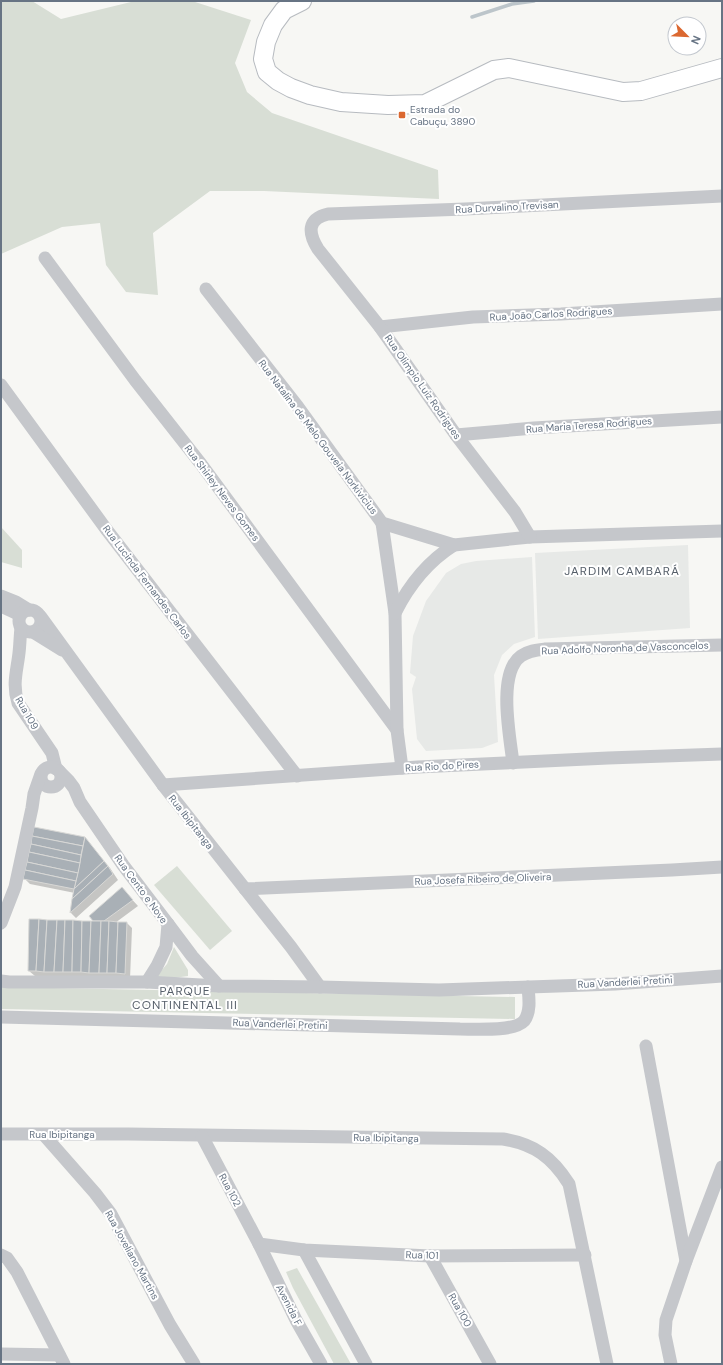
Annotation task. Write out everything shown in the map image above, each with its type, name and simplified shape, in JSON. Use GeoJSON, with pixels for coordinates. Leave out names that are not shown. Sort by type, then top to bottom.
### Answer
{"type":"FeatureCollection","features":[{"type":"Feature","properties":{"kind":"main road"},"geometry":{"type":"LineString","coordinates":[[302,1],[284,10],[273,25],[266,42],[264,59],[268,72],[278,81],[292,88],[310,95],[341,102],[388,105],[425,104],[494,70],[509,68],[623,92],[641,91],[722,68]]}},
{"type":"Feature","properties":{"kind":"street","name":"Rua Durvalino Trevisan"},"geometry":{"type":"LineString","coordinates":[[312,240],[310,231],[313,222],[319,216],[328,214],[465,209],[722,196]]}},
{"type":"Feature","properties":{"kind":"street","name":"Rua Olimpio Luiz Rodrigues"},"geometry":{"type":"LineString","coordinates":[[312,240],[380,327],[456,435],[503,495],[530,537]]}},
{"type":"Feature","properties":{"kind":"street","name":"Rua Shirley Neves Gomes"},"geometry":{"type":"LineString","coordinates":[[45,258],[135,380],[206,470],[397,730]]}},
{"type":"Feature","properties":{"kind":"street","name":"Rua Natalina de Melo Gouveia Norkivicius"},"geometry":{"type":"LineString","coordinates":[[206,289],[298,407],[382,523],[454,545],[530,537],[722,531]]}},
{"type":"Feature","properties":{"kind":"street","name":"Rua João Carlos Rodrigues"},"geometry":{"type":"LineString","coordinates":[[380,327],[473,317],[561,314],[722,304]]}},
{"type":"Feature","properties":{"kind":"street","name":"Rua Lucinda Fernandes Carlos"},"geometry":{"type":"LineString","coordinates":[[1,385],[106,529],[298,776]]}},
{"type":"Feature","properties":{"kind":"street","name":"Rua Maria Teresa Rodrigues"},"geometry":{"type":"LineString","coordinates":[[456,435],[534,428],[722,417]]}},
{"type":"Feature","properties":{"kind":"street"},"geometry":{"type":"LineString","coordinates":[[382,523],[395,613],[397,730],[402,768]]}},
{"type":"Feature","properties":{"kind":"street"},"geometry":{"type":"LineString","coordinates":[[395,613],[405,594],[416,579],[440,554],[454,545]]}},
{"type":"Feature","properties":{"kind":"street","name":"Rua Ibipitanga"},"geometry":{"type":"LineString","coordinates":[[1,596],[16,602],[27,623],[39,628],[42,621],[41,617],[163,785],[291,947],[320,987]]}},
{"type":"Feature","properties":{"kind":"street","name":"Rua Ibipitanga"},"geometry":{"type":"LineString","coordinates":[[1,606],[27,623],[67,654]]}},
{"type":"Feature","properties":{"kind":"street","name":"Rua 109"},"geometry":{"type":"LineString","coordinates":[[27,623],[19,654],[15,678],[15,694],[18,703],[52,753],[52,776],[68,780],[74,788],[80,802]]}},
{"type":"Feature","properties":{"kind":"street","name":"Rua Adolfo Noronha de Vasconcelos"},"geometry":{"type":"LineString","coordinates":[[512,763],[506,691],[508,677],[513,665],[521,656],[532,651],[545,649],[722,645]]}},
{"type":"Feature","properties":{"kind":"street","name":"Rua Rio do Pires"},"geometry":{"type":"LineString","coordinates":[[163,785],[402,768],[722,754]]}},
{"type":"Feature","properties":{"kind":"street"},"geometry":{"type":"LineString","coordinates":[[1,923],[15,887],[32,808],[52,776]]}},
{"type":"Feature","properties":{"kind":"street","name":"Rua Cento e Nove"},"geometry":{"type":"LineString","coordinates":[[80,802],[168,924],[166,947],[147,982]]}},
{"type":"Feature","properties":{"kind":"street","name":"Rua Josefa Ribeiro de Oliveira"},"geometry":{"type":"LineString","coordinates":[[245,889],[722,867]]}},
{"type":"Feature","properties":{"kind":"street"},"geometry":{"type":"LineString","coordinates":[[168,924],[192,956],[219,986]]}},
{"type":"Feature","properties":{"kind":"street"},"geometry":{"type":"LineString","coordinates":[[1,975],[18,982]]}},
{"type":"Feature","properties":{"kind":"street","name":"Rua Vanderlei Pretini"},"geometry":{"type":"LineString","coordinates":[[1,981],[147,982],[219,986],[439,990],[615,984],[722,976]]}},
{"type":"Feature","properties":{"kind":"street","name":"Rua Vanderlei Pretini"},"geometry":{"type":"LineString","coordinates":[[1,1017],[453,1029],[503,1028],[518,1025],[524,1020],[529,1004],[528,988]]}},
{"type":"Feature","properties":{"kind":"street"},"geometry":{"type":"LineString","coordinates":[[646,1046],[686,1261]]}},
{"type":"Feature","properties":{"kind":"street","name":"Rua Ibipitanga"},"geometry":{"type":"LineString","coordinates":[[1,1134],[128,1134],[502,1139],[517,1142],[535,1149],[548,1158],[560,1169],[569,1184],[607,1364]]}},
{"type":"Feature","properties":{"kind":"street","name":"Rua Joveliano Martins"},"geometry":{"type":"LineString","coordinates":[[44,1135],[95,1193],[111,1214],[170,1325],[194,1364]]}},
{"type":"Feature","properties":{"kind":"street","name":"Rua 102"},"geometry":{"type":"LineString","coordinates":[[202,1136],[259,1244]]}},
{"type":"Feature","properties":{"kind":"street"},"geometry":{"type":"LineString","coordinates":[[671,1364],[665,1335],[666,1320],[686,1261],[722,1167]]}},
{"type":"Feature","properties":{"kind":"street","name":"Rua 101"},"geometry":{"type":"LineString","coordinates":[[259,1244],[304,1250],[430,1256],[585,1255]]}},
{"type":"Feature","properties":{"kind":"street","name":"Avenida F"},"geometry":{"type":"LineString","coordinates":[[259,1244],[296,1320],[321,1364]]}},
{"type":"Feature","properties":{"kind":"street"},"geometry":{"type":"LineString","coordinates":[[304,1250],[366,1364]]}},
{"type":"Feature","properties":{"kind":"street"},"geometry":{"type":"LineString","coordinates":[[1,1255],[7,1258],[17,1272],[62,1360]]}},
{"type":"Feature","properties":{"kind":"street","name":"Rua 100"},"geometry":{"type":"LineString","coordinates":[[430,1256],[490,1364]]}},
{"type":"Feature","properties":{"kind":"street"},"geometry":{"type":"LineString","coordinates":[[1,1354],[62,1360]]}},
{"type":"Feature","properties":{"kind":"shaded area"},"geometry":{"type":"Polygon","coordinates":[[[1,1],[32,1],[61,19],[135,1],[192,1],[251,20],[235,63],[247,92],[272,113],[438,170],[439,199],[264,191],[210,191],[153,233],[158,295],[126,292],[106,265],[100,223],[62,227],[1,254],[1,1]]]}},
{"type":"Feature","properties":{"kind":"shaded area"},"geometry":{"type":"Polygon","coordinates":[[[1,527],[22,550],[22,568],[1,562],[1,527]]]}},
{"type":"Feature","properties":{"kind":"shaded area"},"geometry":{"type":"Polygon","coordinates":[[[688,545],[690,628],[538,639],[535,553],[688,545]]]}},
{"type":"Feature","properties":{"kind":"shaded area"},"geometry":{"type":"Polygon","coordinates":[[[532,557],[535,637],[514,644],[502,655],[494,675],[498,742],[482,748],[426,751],[417,739],[412,689],[416,677],[410,673],[413,636],[426,601],[446,573],[461,564],[476,561],[532,557]]]}},
{"type":"Feature","properties":{"kind":"shaded area"},"geometry":{"type":"Polygon","coordinates":[[[177,866],[232,931],[210,950],[154,885],[177,866]]]}},
{"type":"Feature","properties":{"kind":"shaded area"},"geometry":{"type":"Polygon","coordinates":[[[174,947],[188,970],[188,976],[160,980],[156,977],[167,964],[174,947]]]}},
{"type":"Feature","properties":{"kind":"shaded area"},"geometry":{"type":"Polygon","coordinates":[[[1,987],[515,997],[515,1019],[1,1009],[1,987]]]}},
{"type":"Feature","properties":{"kind":"shaded area"},"geometry":{"type":"Polygon","coordinates":[[[297,1268],[351,1364],[334,1364],[286,1272],[297,1268]]]}},
{"type":"Feature","properties":{"kind":"building"},"geometry":{"type":"Polygon","coordinates":[[[34,827],[85,837],[83,846],[32,836],[34,827]]]}},
{"type":"Feature","properties":{"kind":"building"},"geometry":{"type":"Polygon","coordinates":[[[32,836],[83,846],[81,855],[31,844],[32,836]]]}},
{"type":"Feature","properties":{"kind":"building"},"geometry":{"type":"Polygon","coordinates":[[[85,837],[104,861],[74,889],[76,881],[85,837]]]}},
{"type":"Feature","properties":{"kind":"building"},"geometry":{"type":"Polygon","coordinates":[[[31,844],[81,855],[80,863],[29,852],[31,844]]]}},
{"type":"Feature","properties":{"kind":"building"},"geometry":{"type":"Polygon","coordinates":[[[29,852],[80,863],[78,873],[27,862],[29,852]]]}},
{"type":"Feature","properties":{"kind":"building"},"geometry":{"type":"Polygon","coordinates":[[[104,861],[108,866],[72,899],[74,889],[104,861]]]}},
{"type":"Feature","properties":{"kind":"building"},"geometry":{"type":"Polygon","coordinates":[[[27,862],[78,873],[76,881],[25,870],[27,862]]]}},
{"type":"Feature","properties":{"kind":"building"},"geometry":{"type":"Polygon","coordinates":[[[108,866],[113,874],[70,913],[72,899],[108,866]]]}},
{"type":"Feature","properties":{"kind":"building"},"geometry":{"type":"Polygon","coordinates":[[[25,870],[76,881],[74,889],[23,879],[25,870]]]}},
{"type":"Feature","properties":{"kind":"building"},"geometry":{"type":"Polygon","coordinates":[[[122,887],[133,900],[104,921],[93,921],[89,916],[122,887]]]}},
{"type":"Feature","properties":{"kind":"building"},"geometry":{"type":"Polygon","coordinates":[[[29,919],[39,919],[36,971],[28,971],[29,919]]]}},
{"type":"Feature","properties":{"kind":"building"},"geometry":{"type":"Polygon","coordinates":[[[39,919],[47,920],[44,972],[36,971],[39,919]]]}},
{"type":"Feature","properties":{"kind":"building"},"geometry":{"type":"Polygon","coordinates":[[[47,920],[57,920],[54,972],[44,972],[47,920]]]}},
{"type":"Feature","properties":{"kind":"building"},"geometry":{"type":"Polygon","coordinates":[[[57,920],[65,920],[63,972],[54,972],[57,920]]]}},
{"type":"Feature","properties":{"kind":"building"},"geometry":{"type":"Polygon","coordinates":[[[65,920],[73,920],[72,972],[63,972],[65,920]]]}},
{"type":"Feature","properties":{"kind":"building"},"geometry":{"type":"Polygon","coordinates":[[[73,920],[82,921],[81,972],[72,972],[73,920]]]}},
{"type":"Feature","properties":{"kind":"building"},"geometry":{"type":"Polygon","coordinates":[[[82,921],[91,921],[89,973],[81,972],[82,921]]]}},
{"type":"Feature","properties":{"kind":"building"},"geometry":{"type":"Polygon","coordinates":[[[91,921],[101,921],[99,973],[89,973],[91,921]]]}},
{"type":"Feature","properties":{"kind":"building"},"geometry":{"type":"Polygon","coordinates":[[[101,921],[109,921],[107,973],[99,973],[101,921]]]}},
{"type":"Feature","properties":{"kind":"building"},"geometry":{"type":"Polygon","coordinates":[[[109,921],[118,922],[116,973],[107,973],[109,921]]]}},
{"type":"Feature","properties":{"kind":"building"},"geometry":{"type":"Polygon","coordinates":[[[118,922],[127,922],[125,974],[116,973],[118,922]]]}},
{"type":"Feature","properties":{"kind":"waterway"},"geometry":{"type":"LineString","coordinates":[[472,17],[512,4],[534,1]]}},
{"type":"Feature","properties":{"kind":"place","name":"Estrada do Cabuçu, 3890"},"geometry":{"type":"Point","coordinates":[402,115]}},
{"type":"Feature","properties":{"kind":"district","name":"JARDIM CAMBARÁ"},"geometry":{"type":"Point","coordinates":[622,571]}},
{"type":"Feature","properties":{"kind":"district","name":"PARQUE CONTINENTAL III"},"geometry":{"type":"Point","coordinates":[185,998]}}]}
